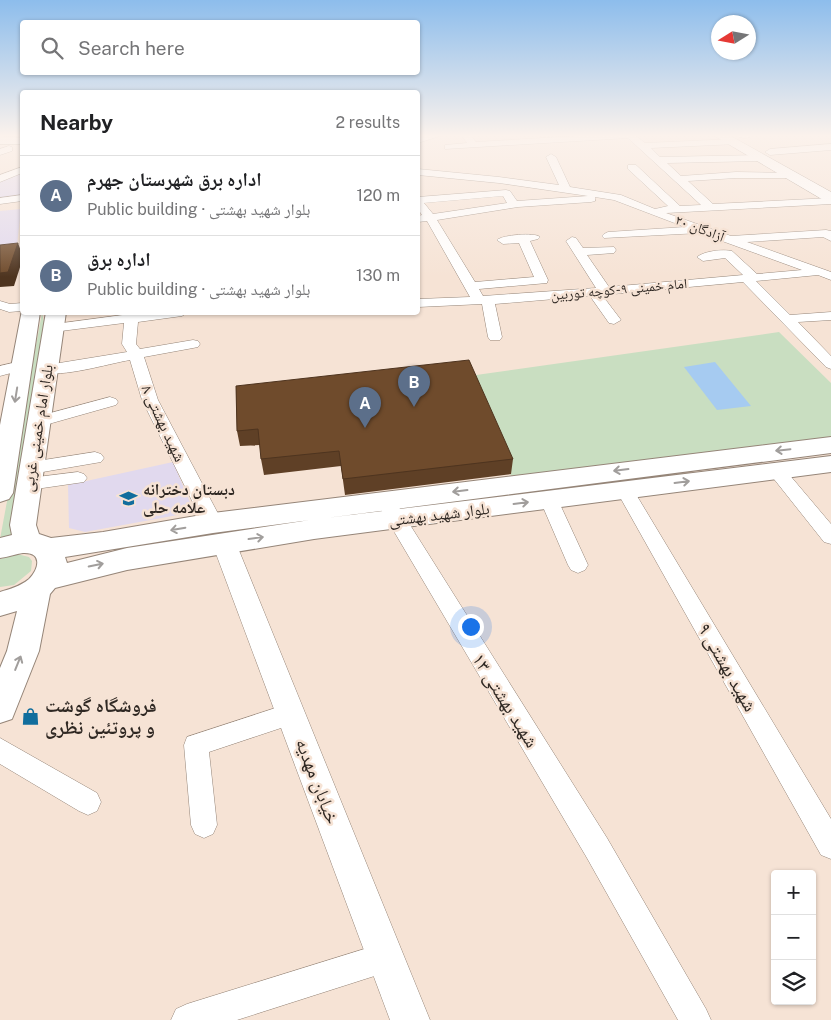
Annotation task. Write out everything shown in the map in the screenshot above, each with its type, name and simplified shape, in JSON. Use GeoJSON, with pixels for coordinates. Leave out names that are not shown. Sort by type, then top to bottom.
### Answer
{"type":"FeatureCollection","features":[{"type":"Feature","properties":{"kind":"main road"},"geometry":{"type":"LineString","coordinates":[[802,183],[831,200]]}},
{"type":"Feature","properties":{"kind":"main road","name":"بلوار امام خمینی غربی"},"geometry":{"type":"LineString","coordinates":[[0,493],[11,369],[30,315]]}},
{"type":"Feature","properties":{"kind":"main road","name":"بلوار امام خمینی غربی"},"geometry":{"type":"LineString","coordinates":[[42,584],[53,568],[54,558],[38,545],[23,525],[54,320]]}},
{"type":"Feature","properties":{"kind":"main road","name":"بلوار شهید بهشتی"},"geometry":{"type":"LineString","coordinates":[[0,548],[15,543],[38,545],[103,542],[218,533],[390,510],[722,457],[831,445]]}},
{"type":"Feature","properties":{"kind":"main road","name":"بلوار شهید بهشتی"},"geometry":{"type":"LineString","coordinates":[[390,510],[549,500],[831,464]]}},
{"type":"Feature","properties":{"kind":"main road","name":"بلوار شهید بهشتی"},"geometry":{"type":"LineString","coordinates":[[0,604],[24,598],[42,584],[101,564],[218,533]]}},
{"type":"Feature","properties":{"kind":"main road"},"geometry":{"type":"LineString","coordinates":[[0,708],[23,651],[42,584]]}},
{"type":"Feature","properties":{"kind":"street"},"geometry":{"type":"LineString","coordinates":[[500,183],[510,200],[525,214]]}},
{"type":"Feature","properties":{"kind":"street","name":"آزادگان ۲۰"},"geometry":{"type":"LineString","coordinates":[[520,183],[617,197],[631,204],[654,210],[826,275]]}},
{"type":"Feature","properties":{"kind":"street"},"geometry":{"type":"LineString","coordinates":[[563,183],[565,188]]}},
{"type":"Feature","properties":{"kind":"street"},"geometry":{"type":"LineString","coordinates":[[648,183],[677,209]]}},
{"type":"Feature","properties":{"kind":"street"},"geometry":{"type":"LineString","coordinates":[[683,183],[710,207]]}},
{"type":"Feature","properties":{"kind":"street"},"geometry":{"type":"LineString","coordinates":[[420,219],[499,212],[510,200],[524,195]]}},
{"type":"Feature","properties":{"kind":"street"},"geometry":{"type":"LineString","coordinates":[[420,201],[617,197]]}},
{"type":"Feature","properties":{"kind":"street"},"geometry":{"type":"LineString","coordinates":[[0,201],[20,198]]}},
{"type":"Feature","properties":{"kind":"street"},"geometry":{"type":"LineString","coordinates":[[654,210],[831,200]]}},
{"type":"Feature","properties":{"kind":"street"},"geometry":{"type":"LineString","coordinates":[[420,204],[483,302],[495,337]]}},
{"type":"Feature","properties":{"kind":"street"},"geometry":{"type":"LineString","coordinates":[[608,236],[702,229]]}},
{"type":"Feature","properties":{"kind":"street"},"geometry":{"type":"LineString","coordinates":[[728,239],[826,233],[831,237]]}},
{"type":"Feature","properties":{"kind":"street"},"geometry":{"type":"LineString","coordinates":[[503,240],[528,238],[542,280]]}},
{"type":"Feature","properties":{"kind":"street"},"geometry":{"type":"LineString","coordinates":[[610,250],[575,247],[614,320]]}},
{"type":"Feature","properties":{"kind":"street"},"geometry":{"type":"LineString","coordinates":[[703,256],[728,254],[831,364]]}},
{"type":"Feature","properties":{"kind":"street","name":"امام خمینی ۹-کوچه توربین"},"geometry":{"type":"LineString","coordinates":[[420,303],[483,302],[749,277],[826,275]]}},
{"type":"Feature","properties":{"kind":"street"},"geometry":{"type":"LineString","coordinates":[[472,286],[557,279],[569,294]]}},
{"type":"Feature","properties":{"kind":"street"},"geometry":{"type":"LineString","coordinates":[[0,305],[9,308],[20,307]]}},
{"type":"Feature","properties":{"kind":"street"},"geometry":{"type":"LineString","coordinates":[[54,320],[131,320],[163,315]]}},
{"type":"Feature","properties":{"kind":"street"},"geometry":{"type":"LineString","coordinates":[[788,320],[831,316]]}},
{"type":"Feature","properties":{"kind":"street","name":"شهید بهشتی ۸"},"geometry":{"type":"LineString","coordinates":[[131,320],[130,344],[136,354],[150,400],[218,533]]}},
{"type":"Feature","properties":{"kind":"street"},"geometry":{"type":"LineString","coordinates":[[46,369],[63,368],[193,344]]}},
{"type":"Feature","properties":{"kind":"street"},"geometry":{"type":"LineString","coordinates":[[38,422],[110,402]]}},
{"type":"Feature","properties":{"kind":"street"},"geometry":{"type":"LineString","coordinates":[[30,476],[95,458]]}},
{"type":"Feature","properties":{"kind":"street"},"geometry":{"type":"LineString","coordinates":[[776,470],[831,537]]}},
{"type":"Feature","properties":{"kind":"street"},"geometry":{"type":"LineString","coordinates":[[30,476],[78,478]]}},
{"type":"Feature","properties":{"kind":"street","name":"شهید بهشتی ۹"},"geometry":{"type":"LineString","coordinates":[[626,490],[831,845]]}},
{"type":"Feature","properties":{"kind":"street"},"geometry":{"type":"LineString","coordinates":[[549,500],[578,565]]}},
{"type":"Feature","properties":{"kind":"street","name":"شهید بهشتی ۱۳"},"geometry":{"type":"LineString","coordinates":[[390,510],[597,848],[695,1020]]}},
{"type":"Feature","properties":{"kind":"street","name":"خیابان مهدیه"},"geometry":{"type":"LineString","coordinates":[[218,533],[387,957],[410,1020]]}},
{"type":"Feature","properties":{"kind":"street"},"geometry":{"type":"LineString","coordinates":[[204,825],[196,744],[291,714]]}},
{"type":"Feature","properties":{"kind":"street"},"geometry":{"type":"LineString","coordinates":[[0,750],[88,802]]}},
{"type":"Feature","properties":{"kind":"street"},"geometry":{"type":"LineString","coordinates":[[186,1020],[387,957]]}},
{"type":"Feature","properties":{"kind":"shaded area"},"geometry":{"type":"Polygon","coordinates":[[[0,183],[20,183],[20,197],[0,200],[0,183]]]}},
{"type":"Feature","properties":{"kind":"shaded area"},"geometry":{"type":"Polygon","coordinates":[[[20,209],[16,254],[0,256],[0,211],[20,209]]]}},
{"type":"Feature","properties":{"kind":"shaded area","name":"دبستان دخترانه علامه حلی"},"geometry":{"type":"Polygon","coordinates":[[[173,462],[194,512],[85,532],[69,528],[68,485],[173,462]]]}},
{"type":"Feature","properties":{"kind":"green space"},"geometry":{"type":"Polygon","coordinates":[[[42,315],[46,330],[14,536],[0,539],[42,315]]]}},
{"type":"Feature","properties":{"kind":"green space"},"geometry":{"type":"Polygon","coordinates":[[[779,332],[831,383],[831,438],[511,476],[469,376],[779,332]]]}},
{"type":"Feature","properties":{"kind":"green space"},"geometry":{"type":"Polygon","coordinates":[[[17,554],[29,557],[32,561],[31,571],[14,585],[0,587],[0,559],[17,554]]]}},
{"type":"Feature","properties":{"kind":"water"},"geometry":{"type":"Polygon","coordinates":[[[715,362],[751,406],[717,410],[684,367],[715,362]]]}},
{"type":"Feature","properties":{"kind":"building"},"geometry":{"type":"Polygon","coordinates":[[[18,243],[8,272],[0,273],[0,245],[18,243]]]}},
{"type":"Feature","properties":{"kind":"building"},"geometry":{"type":"Polygon","coordinates":[[[469,360],[513,459],[343,479],[339,451],[261,459],[258,429],[237,431],[236,386],[469,360]]]}},
{"type":"Feature","properties":{"kind":"place","name":"اداره برق"},"geometry":{"type":"Point","coordinates":[414,407]}},
{"type":"Feature","properties":{"kind":"place","name":"اداره برق شهرستان جهرم"},"geometry":{"type":"Point","coordinates":[365,428]}},
{"type":"Feature","properties":{"kind":"place","name":"دبستان دخترانه علامه حلی"},"geometry":{"type":"Point","coordinates":[129,498]}},
{"type":"Feature","properties":{"kind":"place","name":"فروشگاه گوشت و پروتئین نظری"},"geometry":{"type":"Point","coordinates":[31,716]}}]}
